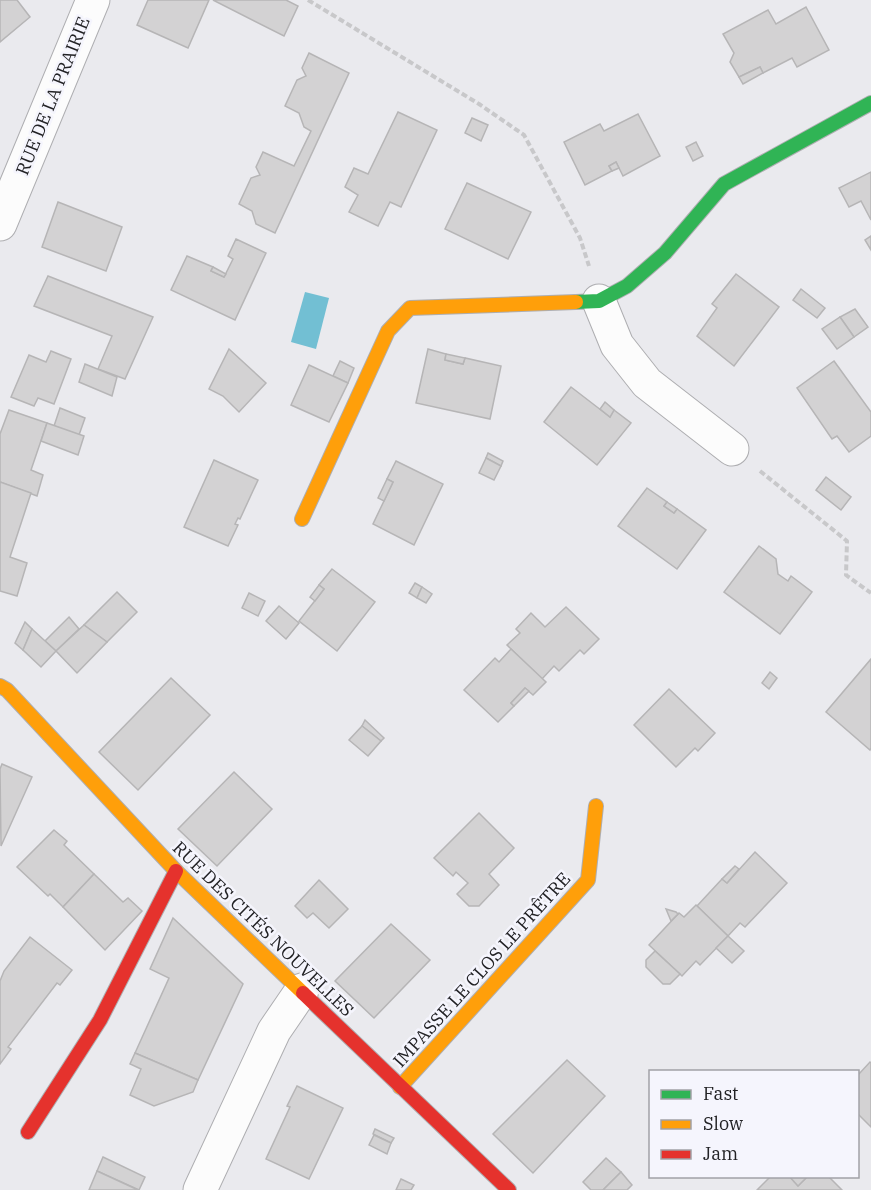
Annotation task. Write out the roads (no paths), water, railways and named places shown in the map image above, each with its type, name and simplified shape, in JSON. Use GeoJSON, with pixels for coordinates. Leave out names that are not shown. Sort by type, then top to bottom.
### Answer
{"type":"FeatureCollection","features":[{"type":"Feature","properties":{"kind":"street","name":"RUE DE LA PRAIRIE"},"geometry":{"type":"LineString","coordinates":[[0,224],[93,0]]}},
{"type":"Feature","properties":{"kind":"street"},"geometry":{"type":"LineString","coordinates":[[302,519],[388,331],[410,308],[599,301],[627,286],[665,253],[724,184],[871,103]]}},
{"type":"Feature","properties":{"kind":"street"},"geometry":{"type":"LineString","coordinates":[[599,301],[617,345],[647,383],[732,449]]}},
{"type":"Feature","properties":{"kind":"street","name":"RUE DES CITÉS NOUVELLES"},"geometry":{"type":"LineString","coordinates":[[0,686],[7,690],[176,871],[509,1190]]}},
{"type":"Feature","properties":{"kind":"street","name":"IMPASSE LE CLOS LE PRÊTRE"},"geometry":{"type":"LineString","coordinates":[[400,1087],[588,880],[596,806]]}},
{"type":"Feature","properties":{"kind":"street"},"geometry":{"type":"LineString","coordinates":[[28,1132],[100,1020],[176,871]]}},
{"type":"Feature","properties":{"kind":"street"},"geometry":{"type":"LineString","coordinates":[[200,1190],[274,1031],[302,990]]}},
{"type":"Feature","properties":{"kind":"water"},"geometry":{"type":"Polygon","coordinates":[[[305,292],[329,298],[316,349],[291,342],[305,292]]]}}]}
